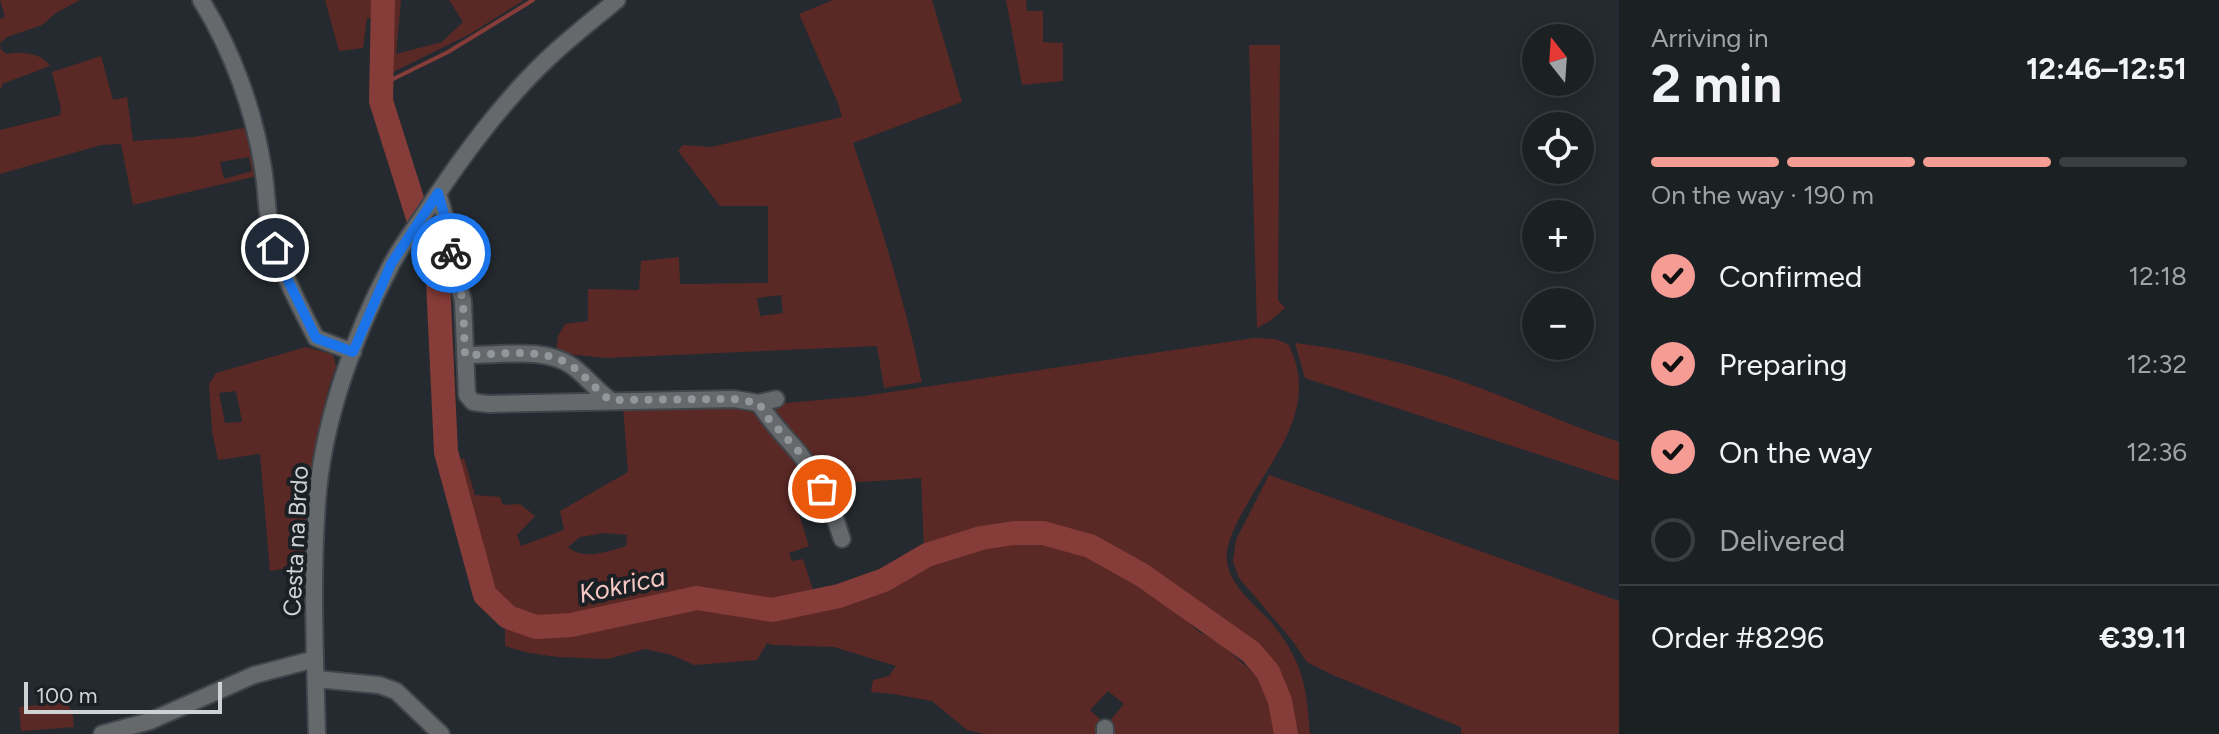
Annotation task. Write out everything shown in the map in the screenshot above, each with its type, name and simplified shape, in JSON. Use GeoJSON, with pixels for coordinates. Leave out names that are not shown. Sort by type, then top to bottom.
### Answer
{"type":"FeatureCollection","features":[{"type":"Feature","properties":{"kind":"street"},"geometry":{"type":"LineString","coordinates":[[201,0],[229,52],[253,124],[263,167],[270,231],[280,264],[316,338],[353,352]]}},
{"type":"Feature","properties":{"kind":"street"},"geometry":{"type":"LineString","coordinates":[[617,0],[555,52],[519,90],[472,145],[438,193],[463,301],[467,395],[473,402],[489,404],[734,399],[759,403],[776,399]]}},
{"type":"Feature","properties":{"kind":"street","name":"Cesta na Brdo"},"geometry":{"type":"LineString","coordinates":[[317,734],[318,490],[328,431],[353,352],[391,264],[438,193]]}},
{"type":"Feature","properties":{"kind":"street"},"geometry":{"type":"LineString","coordinates":[[465,355],[544,355],[570,365],[610,400]]}},
{"type":"Feature","properties":{"kind":"street"},"geometry":{"type":"LineString","coordinates":[[759,403],[766,416],[802,455],[834,513],[842,539]]}},
{"type":"Feature","properties":{"kind":"street"},"geometry":{"type":"LineString","coordinates":[[102,734],[150,721],[254,675],[315,659]]}},
{"type":"Feature","properties":{"kind":"street"},"geometry":{"type":"LineString","coordinates":[[316,679],[379,685],[396,691],[441,734]]}},
{"type":"Feature","properties":{"kind":"shaded area"},"geometry":{"type":"Polygon","coordinates":[[[0,0],[80,0],[42,25],[7,37],[0,43],[0,19],[5,17],[0,0]]]}},
{"type":"Feature","properties":{"kind":"shaded area"},"geometry":{"type":"Polygon","coordinates":[[[325,0],[375,0],[372,18],[367,18],[363,48],[339,51],[325,0]]]}},
{"type":"Feature","properties":{"kind":"shaded area"},"geometry":{"type":"Polygon","coordinates":[[[388,0],[401,0],[396,54],[442,42],[463,22],[449,0],[524,0],[470,34],[387,75],[388,0]]]}},
{"type":"Feature","properties":{"kind":"shaded area"},"geometry":{"type":"Polygon","coordinates":[[[833,0],[932,0],[962,102],[853,143],[891,262],[922,382],[884,388],[877,346],[607,358],[556,353],[558,336],[565,324],[588,321],[588,289],[639,290],[641,261],[679,257],[680,284],[768,283],[768,206],[720,206],[678,151],[683,145],[711,147],[842,117],[799,14],[833,0]],[[781,295],[757,298],[760,316],[783,313],[781,295]]]}},
{"type":"Feature","properties":{"kind":"shaded area"},"geometry":{"type":"Polygon","coordinates":[[[1006,0],[1026,0],[1027,11],[1043,11],[1043,42],[1063,43],[1063,81],[1022,85],[1006,0]]]}},
{"type":"Feature","properties":{"kind":"shaded area"},"geometry":{"type":"Polygon","coordinates":[[[0,43],[1,50],[7,54],[31,54],[42,58],[50,66],[2,84],[0,89],[0,43]]]}},
{"type":"Feature","properties":{"kind":"shaded area"},"geometry":{"type":"Polygon","coordinates":[[[1249,45],[1280,45],[1278,300],[1285,308],[1257,328],[1249,45]]]}},
{"type":"Feature","properties":{"kind":"shaded area"},"geometry":{"type":"Polygon","coordinates":[[[101,56],[113,100],[127,97],[133,141],[194,137],[244,128],[251,135],[261,175],[133,205],[121,144],[101,145],[0,174],[0,130],[60,115],[52,72],[101,56]],[[249,157],[220,162],[224,179],[252,171],[249,157]]]}},
{"type":"Feature","properties":{"kind":"shaded area"},"geometry":{"type":"Polygon","coordinates":[[[1254,338],[1275,339],[1288,344],[1297,366],[1299,388],[1290,428],[1235,528],[1228,545],[1227,562],[1240,590],[1273,625],[1294,657],[1304,685],[1310,734],[1293,734],[1280,681],[1272,663],[1182,594],[1118,554],[1087,538],[1064,531],[1016,527],[968,534],[924,550],[921,478],[847,483],[847,505],[838,502],[829,495],[769,408],[775,404],[864,396],[1254,338]]]}},
{"type":"Feature","properties":{"kind":"shaded area"},"geometry":{"type":"Polygon","coordinates":[[[1295,343],[1361,354],[1426,370],[1619,442],[1619,481],[1305,378],[1295,343]]]}},
{"type":"Feature","properties":{"kind":"shaded area"},"geometry":{"type":"Polygon","coordinates":[[[306,347],[334,357],[336,366],[311,473],[302,566],[270,571],[260,454],[218,460],[212,431],[209,384],[216,373],[306,347]],[[236,391],[219,393],[225,423],[242,422],[236,391]]]}},
{"type":"Feature","properties":{"kind":"shaded area"},"geometry":{"type":"Polygon","coordinates":[[[740,406],[757,411],[818,490],[794,498],[809,546],[789,553],[792,561],[803,559],[814,593],[761,603],[715,595],[680,596],[587,617],[537,621],[520,617],[503,603],[493,591],[485,573],[469,513],[460,460],[464,458],[475,495],[500,497],[503,505],[520,504],[535,516],[517,535],[521,546],[564,530],[560,511],[628,472],[623,407],[740,406]],[[605,533],[580,537],[568,547],[588,554],[604,552],[626,546],[627,535],[605,533]]]}},
{"type":"Feature","properties":{"kind":"shaded area"},"geometry":{"type":"Polygon","coordinates":[[[1269,475],[1619,601],[1619,734],[1461,734],[1461,727],[1307,662],[1239,578],[1233,561],[1236,540],[1269,475]]]}},
{"type":"Feature","properties":{"kind":"shaded area"},"geometry":{"type":"Polygon","coordinates":[[[1031,537],[1057,542],[1105,562],[1155,594],[1198,631],[1220,643],[1266,687],[1279,734],[1113,734],[1108,723],[1124,704],[1108,691],[1090,710],[1100,719],[1101,734],[985,734],[967,730],[932,701],[871,692],[873,680],[889,676],[896,666],[834,647],[767,643],[757,660],[694,665],[672,655],[645,649],[608,659],[558,657],[505,646],[505,623],[550,631],[574,629],[698,602],[715,602],[770,616],[803,612],[874,591],[938,555],[1006,539],[1031,537]]]}},
{"type":"Feature","properties":{"kind":"shaded area"},"geometry":{"type":"Polygon","coordinates":[[[63,702],[71,709],[74,727],[21,731],[19,707],[63,702]]]}},
{"type":"Feature","properties":{"kind":"waterway","name":"Kokrica"},"geometry":{"type":"LineString","coordinates":[[383,0],[381,101],[438,281],[446,452],[485,595],[508,617],[536,627],[571,625],[697,598],[772,610],[839,596],[884,580],[927,555],[981,538],[1043,533],[1090,546],[1142,575],[1251,652],[1268,672],[1280,701],[1286,734]]}},
{"type":"Feature","properties":{"kind":"waterway"},"geometry":{"type":"LineString","coordinates":[[381,85],[448,52],[533,0]]}},
{"type":"Feature","properties":{"kind":"way so far"},"geometry":{"type":"LineString","coordinates":[[451,253],[463,301],[465,355],[544,355],[570,365],[610,400],[734,399],[759,403],[766,416],[802,455],[822,489]]}},
{"type":"Feature","properties":{"kind":"route"},"geometry":{"type":"LineString","coordinates":[[275,248],[316,338],[353,352],[391,264],[438,193],[451,253]]}}]}
